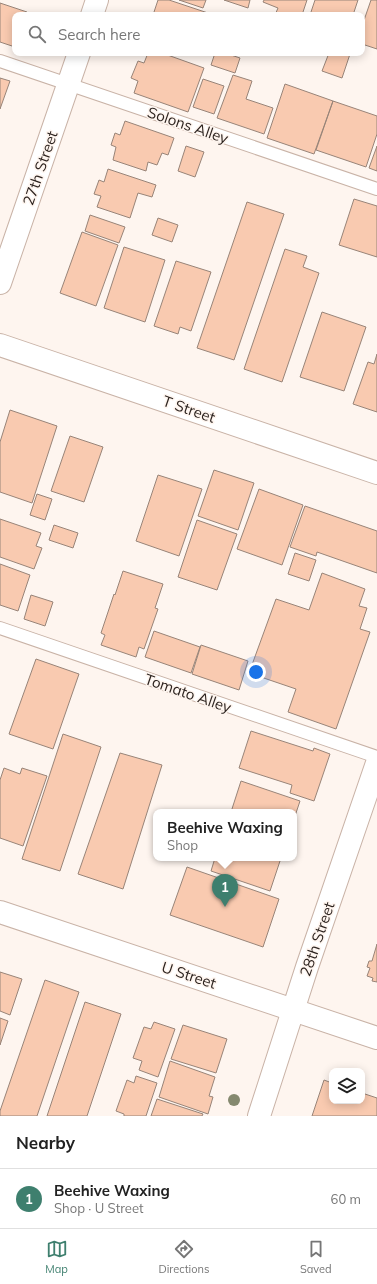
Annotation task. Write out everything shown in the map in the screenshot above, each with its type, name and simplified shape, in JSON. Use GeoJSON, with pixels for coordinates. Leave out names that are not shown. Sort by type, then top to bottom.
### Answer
{"type":"FeatureCollection","features":[{"type":"Feature","properties":{"kind":"street"},"geometry":{"type":"LineString","coordinates":[[93,12],[97,0]]}},
{"type":"Feature","properties":{"kind":"street","name":"27th Street"},"geometry":{"type":"LineString","coordinates":[[0,283],[78,56]]}},
{"type":"Feature","properties":{"kind":"street","name":"T Street"},"geometry":{"type":"LineString","coordinates":[[0,345],[377,473]]}},
{"type":"Feature","properties":{"kind":"street","name":"28th Street"},"geometry":{"type":"LineString","coordinates":[[259,1116],[377,763]]}},
{"type":"Feature","properties":{"kind":"street","name":"U Street"},"geometry":{"type":"LineString","coordinates":[[0,912],[377,1038]]}},
{"type":"Feature","properties":{"kind":"lane","name":"Solons Alley"},"geometry":{"type":"LineString","coordinates":[[0,61],[377,189]]}},
{"type":"Feature","properties":{"kind":"lane","name":"Tomato Alley"},"geometry":{"type":"LineString","coordinates":[[0,628],[377,757]]}},
{"type":"Feature","properties":{"kind":"building"},"geometry":{"type":"Polygon","coordinates":[[[158,0],[169,0],[205,12],[154,12],[158,0]]]}},
{"type":"Feature","properties":{"kind":"building"},"geometry":{"type":"Polygon","coordinates":[[[179,0],[206,0],[203,8],[179,0]]]}},
{"type":"Feature","properties":{"kind":"building"},"geometry":{"type":"Polygon","coordinates":[[[224,0],[250,0],[248,8],[224,0]]]}},
{"type":"Feature","properties":{"kind":"building"},"geometry":{"type":"Polygon","coordinates":[[[264,0],[307,0],[303,12],[276,12],[278,8],[263,2],[264,0]]]}},
{"type":"Feature","properties":{"kind":"building"},"geometry":{"type":"Polygon","coordinates":[[[315,0],[358,0],[354,12],[311,12],[315,0]]]}},
{"type":"Feature","properties":{"kind":"building"},"geometry":{"type":"Polygon","coordinates":[[[371,0],[377,0],[377,49],[365,45],[365,17],[371,0]]]}},
{"type":"Feature","properties":{"kind":"building"},"geometry":{"type":"Polygon","coordinates":[[[0,3],[27,12],[12,12],[12,46],[0,42],[0,3]]]}},
{"type":"Feature","properties":{"kind":"building"},"geometry":{"type":"Polygon","coordinates":[[[147,56],[170,56],[204,68],[188,112],[134,93],[138,81],[131,78],[138,61],[144,63],[147,56]]]}},
{"type":"Feature","properties":{"kind":"building"},"geometry":{"type":"Polygon","coordinates":[[[214,56],[234,56],[240,58],[235,73],[211,65],[214,56]]]}},
{"type":"Feature","properties":{"kind":"building"},"geometry":{"type":"Polygon","coordinates":[[[328,56],[349,56],[342,78],[322,71],[328,56]]]}},
{"type":"Feature","properties":{"kind":"building"},"geometry":{"type":"Polygon","coordinates":[[[233,75],[252,81],[246,99],[273,108],[264,134],[217,118],[233,75]]]}},
{"type":"Feature","properties":{"kind":"building"},"geometry":{"type":"Polygon","coordinates":[[[0,78],[10,81],[0,109],[0,78]]]}},
{"type":"Feature","properties":{"kind":"building"},"geometry":{"type":"Polygon","coordinates":[[[203,79],[224,86],[214,114],[193,107],[203,79]]]}},
{"type":"Feature","properties":{"kind":"building"},"geometry":{"type":"Polygon","coordinates":[[[285,84],[333,101],[314,154],[267,138],[285,84]]]}},
{"type":"Feature","properties":{"kind":"building"},"geometry":{"type":"Polygon","coordinates":[[[333,101],[377,116],[377,134],[366,167],[316,150],[333,101]]]}},
{"type":"Feature","properties":{"kind":"building"},"geometry":{"type":"Polygon","coordinates":[[[125,121],[174,138],[168,155],[162,153],[157,165],[148,162],[146,171],[113,160],[116,147],[111,145],[115,133],[120,135],[125,121]]]}},
{"type":"Feature","properties":{"kind":"building"},"geometry":{"type":"Polygon","coordinates":[[[186,146],[204,152],[195,177],[178,171],[186,146]]]}},
{"type":"Feature","properties":{"kind":"building"},"geometry":{"type":"Polygon","coordinates":[[[377,146],[377,171],[369,168],[377,146]]]}},
{"type":"Feature","properties":{"kind":"building"},"geometry":{"type":"Polygon","coordinates":[[[108,169],[156,185],[152,197],[138,193],[130,218],[97,207],[101,196],[94,194],[99,180],[104,182],[108,169]]]}},
{"type":"Feature","properties":{"kind":"building"},"geometry":{"type":"Polygon","coordinates":[[[354,199],[377,206],[377,257],[339,245],[354,199]]]}},
{"type":"Feature","properties":{"kind":"building"},"geometry":{"type":"Polygon","coordinates":[[[247,202],[284,214],[234,360],[197,348],[247,202]]]}},
{"type":"Feature","properties":{"kind":"building"},"geometry":{"type":"Polygon","coordinates":[[[90,215],[125,227],[119,243],[85,231],[90,215]]]}},
{"type":"Feature","properties":{"kind":"building"},"geometry":{"type":"Polygon","coordinates":[[[158,218],[178,225],[172,242],[152,235],[158,218]]]}},
{"type":"Feature","properties":{"kind":"building"},"geometry":{"type":"Polygon","coordinates":[[[82,232],[118,245],[96,306],[60,293],[82,232]]]}},
{"type":"Feature","properties":{"kind":"building"},"geometry":{"type":"Polygon","coordinates":[[[124,247],[165,260],[145,322],[104,308],[124,247]]]}},
{"type":"Feature","properties":{"kind":"building"},"geometry":{"type":"Polygon","coordinates":[[[285,249],[307,256],[303,267],[319,273],[282,382],[244,369],[285,249]]]}},
{"type":"Feature","properties":{"kind":"building"},"geometry":{"type":"Polygon","coordinates":[[[176,261],[211,272],[191,331],[180,327],[178,334],[154,326],[176,261]]]}},
{"type":"Feature","properties":{"kind":"building"},"geometry":{"type":"Polygon","coordinates":[[[322,312],[366,327],[344,391],[300,377],[322,312]]]}},
{"type":"Feature","properties":{"kind":"building"},"geometry":{"type":"Polygon","coordinates":[[[377,354],[377,412],[353,404],[368,362],[374,364],[377,354]]]}},
{"type":"Feature","properties":{"kind":"building"},"geometry":{"type":"Polygon","coordinates":[[[10,410],[57,426],[32,503],[0,492],[0,442],[10,410]]]}},
{"type":"Feature","properties":{"kind":"building"},"geometry":{"type":"Polygon","coordinates":[[[70,436],[103,447],[84,502],[51,491],[70,436]]]}},
{"type":"Feature","properties":{"kind":"building"},"geometry":{"type":"Polygon","coordinates":[[[214,470],[254,483],[238,530],[198,516],[214,470]]]}},
{"type":"Feature","properties":{"kind":"building"},"geometry":{"type":"Polygon","coordinates":[[[158,475],[202,489],[179,556],[136,541],[158,475]]]}},
{"type":"Feature","properties":{"kind":"building"},"geometry":{"type":"Polygon","coordinates":[[[259,489],[303,505],[282,565],[237,549],[259,489]]]}},
{"type":"Feature","properties":{"kind":"building"},"geometry":{"type":"Polygon","coordinates":[[[37,494],[52,499],[45,520],[30,515],[37,494]]]}},
{"type":"Feature","properties":{"kind":"building"},"geometry":{"type":"Polygon","coordinates":[[[305,506],[377,531],[377,573],[317,552],[316,556],[290,547],[305,506]]]}},
{"type":"Feature","properties":{"kind":"building"},"geometry":{"type":"Polygon","coordinates":[[[0,519],[41,533],[36,546],[42,548],[34,569],[0,557],[0,519]]]}},
{"type":"Feature","properties":{"kind":"building"},"geometry":{"type":"Polygon","coordinates":[[[197,520],[237,534],[217,590],[178,577],[197,520]]]}},
{"type":"Feature","properties":{"kind":"building"},"geometry":{"type":"Polygon","coordinates":[[[54,525],[78,533],[73,548],[49,540],[54,525]]]}},
{"type":"Feature","properties":{"kind":"building"},"geometry":{"type":"Polygon","coordinates":[[[295,553],[316,560],[309,581],[288,574],[295,553]]]}},
{"type":"Feature","properties":{"kind":"building"},"geometry":{"type":"Polygon","coordinates":[[[0,564],[30,575],[18,611],[0,605],[0,564]]]}},
{"type":"Feature","properties":{"kind":"building"},"geometry":{"type":"Polygon","coordinates":[[[123,571],[163,584],[155,608],[158,609],[144,649],[139,647],[136,657],[101,645],[105,635],[101,633],[123,571]]]}},
{"type":"Feature","properties":{"kind":"building"},"geometry":{"type":"Polygon","coordinates":[[[322,573],[365,589],[359,606],[367,608],[360,629],[370,632],[336,729],[288,712],[296,689],[249,673],[276,599],[309,610],[322,573]]]}},
{"type":"Feature","properties":{"kind":"building"},"geometry":{"type":"Polygon","coordinates":[[[31,595],[53,602],[45,626],[24,619],[31,595]]]}},
{"type":"Feature","properties":{"kind":"building"},"geometry":{"type":"Polygon","coordinates":[[[154,631],[200,647],[191,673],[145,657],[154,631]]]}},
{"type":"Feature","properties":{"kind":"building"},"geometry":{"type":"Polygon","coordinates":[[[201,645],[248,661],[239,690],[192,674],[201,645]]]}},
{"type":"Feature","properties":{"kind":"building"},"geometry":{"type":"Polygon","coordinates":[[[36,659],[79,674],[53,749],[9,734],[36,659]]]}},
{"type":"Feature","properties":{"kind":"building"},"geometry":{"type":"Polygon","coordinates":[[[251,731],[313,751],[314,748],[330,754],[314,801],[290,793],[292,785],[239,768],[251,731]]]}},
{"type":"Feature","properties":{"kind":"building"},"geometry":{"type":"Polygon","coordinates":[[[63,734],[101,747],[60,871],[22,859],[63,734]]]}},
{"type":"Feature","properties":{"kind":"building"},"geometry":{"type":"Polygon","coordinates":[[[120,753],[162,765],[123,889],[78,874],[120,753]]]}},
{"type":"Feature","properties":{"kind":"building"},"geometry":{"type":"Polygon","coordinates":[[[4,768],[20,774],[22,768],[47,776],[23,846],[0,838],[0,780],[4,768]]]}},
{"type":"Feature","properties":{"kind":"building"},"geometry":{"type":"Polygon","coordinates":[[[241,781],[300,801],[297,810],[232,809],[241,781]]]}},
{"type":"Feature","properties":{"kind":"building"},"geometry":{"type":"Polygon","coordinates":[[[214,861],[280,861],[270,891],[211,871],[214,861]]]}},
{"type":"Feature","properties":{"kind":"building"},"geometry":{"type":"Polygon","coordinates":[[[187,867],[279,899],[263,947],[170,915],[187,867]]]}},
{"type":"Feature","properties":{"kind":"building"},"geometry":{"type":"Polygon","coordinates":[[[377,944],[377,982],[372,981],[373,978],[367,976],[370,968],[367,967],[369,961],[372,961],[377,944]]]}},
{"type":"Feature","properties":{"kind":"building"},"geometry":{"type":"Polygon","coordinates":[[[0,972],[22,979],[10,1015],[0,1011],[0,972]]]}},
{"type":"Feature","properties":{"kind":"building"},"geometry":{"type":"Polygon","coordinates":[[[45,980],[79,992],[37,1116],[0,1116],[0,1111],[45,980]]]}},
{"type":"Feature","properties":{"kind":"building"},"geometry":{"type":"Polygon","coordinates":[[[85,1002],[121,1014],[87,1116],[47,1116],[85,1002]]]}},
{"type":"Feature","properties":{"kind":"building"},"geometry":{"type":"Polygon","coordinates":[[[0,1018],[8,1021],[0,1045],[0,1018]]]}},
{"type":"Feature","properties":{"kind":"building"},"geometry":{"type":"Polygon","coordinates":[[[154,1022],[175,1029],[158,1077],[139,1070],[142,1061],[133,1058],[144,1027],[151,1029],[154,1022]]]}},
{"type":"Feature","properties":{"kind":"building"},"geometry":{"type":"Polygon","coordinates":[[[183,1025],[227,1039],[216,1073],[171,1059],[183,1025]]]}},
{"type":"Feature","properties":{"kind":"building"},"geometry":{"type":"Polygon","coordinates":[[[170,1061],[215,1077],[209,1096],[213,1097],[208,1114],[159,1097],[170,1061]]]}},
{"type":"Feature","properties":{"kind":"building"},"geometry":{"type":"Polygon","coordinates":[[[136,1076],[157,1083],[146,1116],[124,1116],[124,1114],[116,1111],[127,1080],[134,1083],[136,1076]]]}},
{"type":"Feature","properties":{"kind":"building"},"geometry":{"type":"Polygon","coordinates":[[[324,1080],[329,1082],[329,1104],[365,1104],[365,1094],[377,1098],[377,1116],[312,1116],[324,1080]]]}},
{"type":"Feature","properties":{"kind":"building"},"geometry":{"type":"Polygon","coordinates":[[[157,1099],[203,1114],[202,1116],[151,1116],[157,1099]]]}},
{"type":"Feature","properties":{"kind":"place","name":"Beehive Waxing"},"geometry":{"type":"Point","coordinates":[225,907]}}]}
